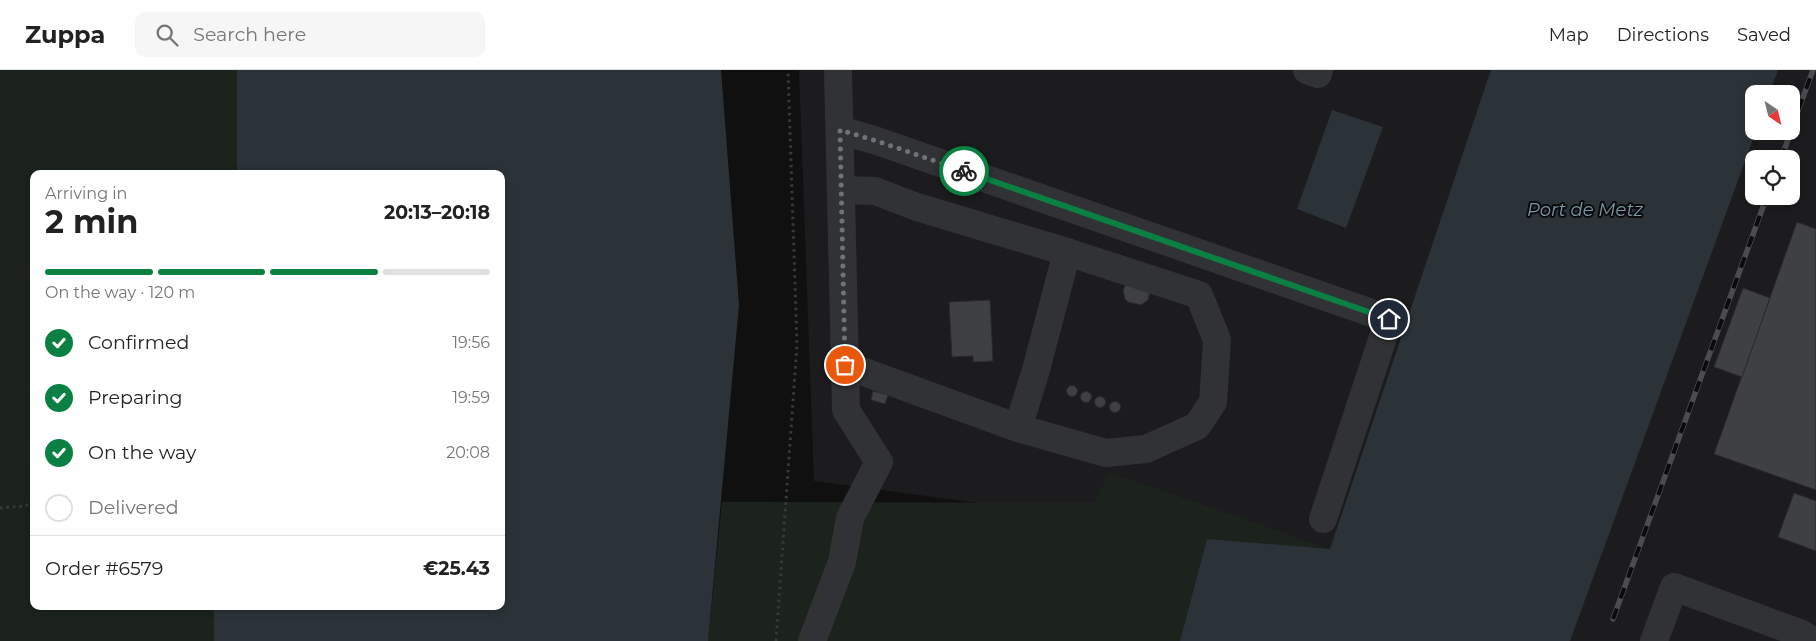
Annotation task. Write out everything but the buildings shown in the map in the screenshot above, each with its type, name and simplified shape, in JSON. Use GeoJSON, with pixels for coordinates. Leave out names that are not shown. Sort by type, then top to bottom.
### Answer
{"type":"FeatureCollection","features":[{"type":"Feature","properties":{"kind":"street"},"geometry":{"type":"LineString","coordinates":[[812,641],[842,562],[850,518],[879,462],[846,410],[838,70]]}},
{"type":"Feature","properties":{"kind":"street"},"geometry":{"type":"LineString","coordinates":[[1307,70],[1318,74],[1319,70]]}},
{"type":"Feature","properties":{"kind":"street"},"geometry":{"type":"LineString","coordinates":[[840,130],[877,141],[1389,319],[1323,519]]}},
{"type":"Feature","properties":{"kind":"street"},"geometry":{"type":"LineString","coordinates":[[841,190],[875,192],[916,207],[1067,252],[1200,295],[1217,340],[1213,402],[1197,426],[1146,449],[1106,453],[1018,428],[845,365]]}},
{"type":"Feature","properties":{"kind":"street"},"geometry":{"type":"LineString","coordinates":[[1018,428],[1036,370],[1067,252]]}},
{"type":"Feature","properties":{"kind":"street"},"geometry":{"type":"LineString","coordinates":[[1654,641],[1674,587],[1804,639]]}},
{"type":"Feature","properties":{"kind":"path"},"geometry":{"type":"LineString","coordinates":[[776,641],[797,345],[788,70]]}},
{"type":"Feature","properties":{"kind":"path"},"geometry":{"type":"LineString","coordinates":[[0,508],[25,506],[30,504]]}},
{"type":"Feature","properties":{"kind":"shaded area"},"geometry":{"type":"Polygon","coordinates":[[[0,70],[237,70],[237,170],[30,170],[30,610],[214,610],[214,641],[0,641],[0,70]]]}},
{"type":"Feature","properties":{"kind":"shaded area"},"geometry":{"type":"Polygon","coordinates":[[[799,70],[1816,70],[1816,641],[1171,641],[1195,532],[814,481],[799,70]]]}},
{"type":"Feature","properties":{"kind":"shaded area"},"geometry":{"type":"Polygon","coordinates":[[[1109,472],[1330,549],[1207,539],[1180,641],[708,641],[722,502],[1095,503],[1109,472]]]}},
{"type":"Feature","properties":{"kind":"water"},"geometry":{"type":"Polygon","coordinates":[[[237,70],[721,70],[739,305],[708,641],[214,641],[214,610],[505,610],[505,170],[237,170],[237,70]]]}},
{"type":"Feature","properties":{"kind":"water","name":"Port de Metz"},"geometry":{"type":"Polygon","coordinates":[[[1491,70],[1778,70],[1772,85],[1745,85],[1745,140],[1753,140],[1749,150],[1745,150],[1745,161],[1570,641],[1180,641],[1207,539],[1330,549],[1491,70]]]}},
{"type":"Feature","properties":{"kind":"water"},"geometry":{"type":"Polygon","coordinates":[[[1332,110],[1383,127],[1346,228],[1297,209],[1332,110]]]}},
{"type":"Feature","properties":{"kind":"railway"},"geometry":{"type":"LineString","coordinates":[[1800,105],[1813,70]]}},
{"type":"Feature","properties":{"kind":"railway"},"geometry":{"type":"LineString","coordinates":[[1784,150],[1788,140]]}},
{"type":"Feature","properties":{"kind":"railway"},"geometry":{"type":"LineString","coordinates":[[1613,619],[1764,205]]}},
{"type":"Feature","properties":{"kind":"way so far"},"geometry":{"type":"LineString","coordinates":[[845,365],[840,130],[964,171]]}},
{"type":"Feature","properties":{"kind":"route"},"geometry":{"type":"LineString","coordinates":[[964,171],[1389,319]]}}]}
